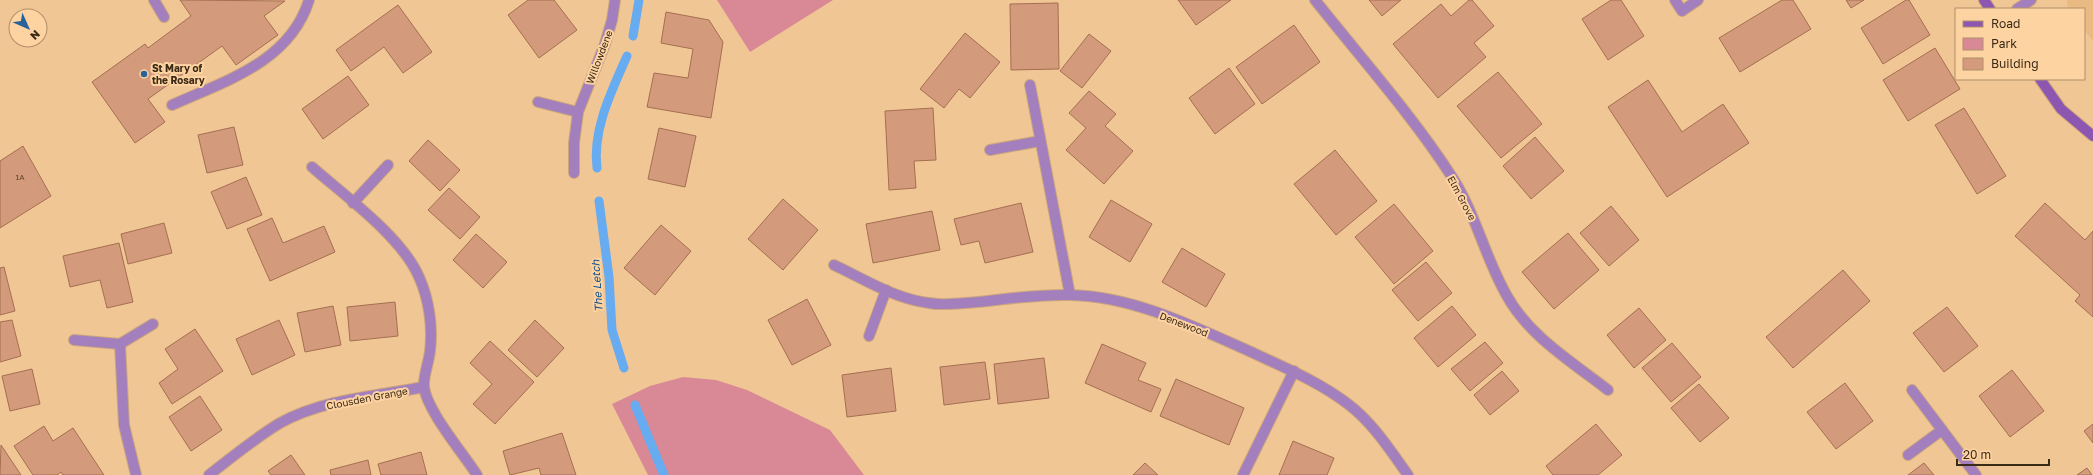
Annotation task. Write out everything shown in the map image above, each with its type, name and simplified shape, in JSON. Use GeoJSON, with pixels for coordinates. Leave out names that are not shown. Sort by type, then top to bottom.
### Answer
{"type":"FeatureCollection","features":[{"type":"Feature","properties":{"kind":"street"},"geometry":{"type":"LineString","coordinates":[[154,0],[164,17]]}},
{"type":"Feature","properties":{"kind":"street"},"geometry":{"type":"LineString","coordinates":[[172,105],[246,71],[268,57],[286,43],[300,24],[309,0]]}},
{"type":"Feature","properties":{"kind":"street","name":"Willowdene"},"geometry":{"type":"LineString","coordinates":[[574,174],[574,143],[578,112],[605,44],[612,20],[615,0]]}},
{"type":"Feature","properties":{"kind":"street","name":"Elm Grove"},"geometry":{"type":"LineString","coordinates":[[1315,0],[1434,149],[1455,182],[1480,231],[1497,277],[1507,297],[1523,319],[1543,340],[1608,390]]}},
{"type":"Feature","properties":{"kind":"street"},"geometry":{"type":"LineString","coordinates":[[1675,0],[1682,11],[1698,0]]}},
{"type":"Feature","properties":{"kind":"street"},"geometry":{"type":"LineString","coordinates":[[2019,8],[2031,0]]}},
{"type":"Feature","properties":{"kind":"street"},"geometry":{"type":"LineString","coordinates":[[2041,80],[2061,109],[2093,136]]}},
{"type":"Feature","properties":{"kind":"street"},"geometry":{"type":"LineString","coordinates":[[1030,85],[1070,295]]}},
{"type":"Feature","properties":{"kind":"street"},"geometry":{"type":"LineString","coordinates":[[538,102],[578,112]]}},
{"type":"Feature","properties":{"kind":"street"},"geometry":{"type":"LineString","coordinates":[[990,150],[1040,141]]}},
{"type":"Feature","properties":{"kind":"street"},"geometry":{"type":"LineString","coordinates":[[353,203],[388,165]]}},
{"type":"Feature","properties":{"kind":"street"},"geometry":{"type":"LineString","coordinates":[[312,167],[392,240],[419,276],[426,297],[430,323],[430,350],[424,387],[432,409],[477,475]]}},
{"type":"Feature","properties":{"kind":"street","name":"Denewood"},"geometry":{"type":"LineString","coordinates":[[834,264],[886,290],[929,304],[952,304],[1070,295],[1109,299],[1143,308],[1208,333],[1294,371],[1323,387],[1348,404],[1368,422],[1408,475]]}},
{"type":"Feature","properties":{"kind":"street"},"geometry":{"type":"LineString","coordinates":[[869,336],[886,290]]}},
{"type":"Feature","properties":{"kind":"street"},"geometry":{"type":"LineString","coordinates":[[74,340],[120,344],[153,324]]}},
{"type":"Feature","properties":{"kind":"street"},"geometry":{"type":"LineString","coordinates":[[120,344],[124,424],[136,475]]}},
{"type":"Feature","properties":{"kind":"street"},"geometry":{"type":"LineString","coordinates":[[1243,475],[1294,371]]}},
{"type":"Feature","properties":{"kind":"street","name":"Clousden Grange"},"geometry":{"type":"LineString","coordinates":[[209,475],[258,437],[281,423],[306,412],[336,403],[424,387]]}},
{"type":"Feature","properties":{"kind":"street"},"geometry":{"type":"LineString","coordinates":[[1912,390],[1976,475]]}},
{"type":"Feature","properties":{"kind":"street"},"geometry":{"type":"LineString","coordinates":[[1908,455],[1942,430]]}},
{"type":"Feature","properties":{"kind":"shaded area"},"geometry":{"type":"Polygon","coordinates":[[[2067,0],[2093,0],[2093,41],[2085,31],[2085,8],[2068,8],[2067,0]]]}},
{"type":"Feature","properties":{"kind":"green space"},"geometry":{"type":"Polygon","coordinates":[[[717,0],[833,0],[750,52],[717,0]]]}},
{"type":"Feature","properties":{"kind":"green space"},"geometry":{"type":"Polygon","coordinates":[[[683,377],[716,380],[747,390],[830,430],[864,475],[648,475],[612,404],[650,386],[683,377]]]}},
{"type":"Feature","properties":{"kind":"building","name":"St Mary of the Rosary"},"geometry":{"type":"Polygon","coordinates":[[[180,0],[285,1],[264,16],[278,35],[236,65],[222,46],[148,99],[165,122],[135,143],[92,82],[145,44],[148,48],[191,16],[180,0]]]}},
{"type":"Feature","properties":{"kind":"building"},"geometry":{"type":"Polygon","coordinates":[[[528,0],[554,0],[577,30],[539,58],[508,15],[528,0]]]}},
{"type":"Feature","properties":{"kind":"building"},"geometry":{"type":"Polygon","coordinates":[[[1178,0],[1231,0],[1196,25],[1178,0]]]}},
{"type":"Feature","properties":{"kind":"building"},"geometry":{"type":"Polygon","coordinates":[[[1369,0],[1401,0],[1382,16],[1369,0]]]}},
{"type":"Feature","properties":{"kind":"building"},"geometry":{"type":"Polygon","coordinates":[[[1469,0],[1472,0],[1494,26],[1474,43],[1486,57],[1438,98],[1393,44],[1441,4],[1451,16],[1469,0]]]}},
{"type":"Feature","properties":{"kind":"building"},"geometry":{"type":"Polygon","coordinates":[[[1611,0],[1621,0],[1644,36],[1608,60],[1582,19],[1611,0]]]}},
{"type":"Feature","properties":{"kind":"building"},"geometry":{"type":"Polygon","coordinates":[[[1782,0],[1793,0],[1811,29],[1740,72],[1719,38],[1782,0]]]}},
{"type":"Feature","properties":{"kind":"building"},"geometry":{"type":"Polygon","coordinates":[[[1846,0],[1864,0],[1851,8],[1846,0]]]}},
{"type":"Feature","properties":{"kind":"building"},"geometry":{"type":"Polygon","coordinates":[[[1906,0],[1909,0],[1930,35],[1883,64],[1861,28],[1906,0]]]}},
{"type":"Feature","properties":{"kind":"building"},"geometry":{"type":"Polygon","coordinates":[[[1058,3],[1059,69],[1011,70],[1010,4],[1058,3]]]}},
{"type":"Feature","properties":{"kind":"building"},"geometry":{"type":"Polygon","coordinates":[[[398,5],[432,52],[403,73],[384,47],[351,71],[336,50],[398,5]]]}},
{"type":"Feature","properties":{"kind":"building"},"geometry":{"type":"Polygon","coordinates":[[[666,12],[709,20],[723,42],[711,118],[647,107],[654,73],[688,78],[693,49],[661,43],[666,12]]]}},
{"type":"Feature","properties":{"kind":"building"},"geometry":{"type":"Polygon","coordinates":[[[1294,25],[1320,62],[1262,104],[1236,67],[1294,25]]]}},
{"type":"Feature","properties":{"kind":"building"},"geometry":{"type":"Polygon","coordinates":[[[965,33],[1000,62],[970,98],[959,89],[944,108],[920,89],[965,33]]]}},
{"type":"Feature","properties":{"kind":"building"},"geometry":{"type":"Polygon","coordinates":[[[1089,34],[1111,51],[1082,88],[1060,71],[1089,34]]]}},
{"type":"Feature","properties":{"kind":"building"},"geometry":{"type":"Polygon","coordinates":[[[1935,48],[1960,89],[1908,121],[1883,80],[1935,48]]]}},
{"type":"Feature","properties":{"kind":"building"},"geometry":{"type":"Polygon","coordinates":[[[1229,68],[1255,104],[1215,134],[1189,98],[1229,68]]]}},
{"type":"Feature","properties":{"kind":"building"},"geometry":{"type":"Polygon","coordinates":[[[1498,72],[1542,124],[1501,158],[1457,106],[1498,72]]]}},
{"type":"Feature","properties":{"kind":"building"},"geometry":{"type":"Polygon","coordinates":[[[348,76],[369,105],[323,139],[302,109],[348,76]]]}},
{"type":"Feature","properties":{"kind":"building"},"geometry":{"type":"Polygon","coordinates":[[[1648,80],[1682,132],[1723,104],[1749,143],[1667,197],[1608,107],[1648,80]]]}},
{"type":"Feature","properties":{"kind":"building"},"geometry":{"type":"Polygon","coordinates":[[[1089,91],[1116,114],[1105,126],[1133,151],[1104,184],[1066,150],[1086,128],[1069,113],[1089,91]]]}},
{"type":"Feature","properties":{"kind":"building"},"geometry":{"type":"Polygon","coordinates":[[[933,108],[936,160],[914,161],[916,188],[889,190],[885,111],[933,108]]]}},
{"type":"Feature","properties":{"kind":"building"},"geometry":{"type":"Polygon","coordinates":[[[1964,108],[2006,176],[1977,194],[1935,125],[1964,108]]]}},
{"type":"Feature","properties":{"kind":"building"},"geometry":{"type":"Polygon","coordinates":[[[234,127],[243,165],[207,173],[198,135],[234,127]]]}},
{"type":"Feature","properties":{"kind":"building"},"geometry":{"type":"Polygon","coordinates":[[[659,128],[696,136],[685,187],[648,179],[659,128]]]}},
{"type":"Feature","properties":{"kind":"building"},"geometry":{"type":"Polygon","coordinates":[[[1535,137],[1564,171],[1531,199],[1503,166],[1535,137]]]}},
{"type":"Feature","properties":{"kind":"building"},"geometry":{"type":"Polygon","coordinates":[[[428,140],[460,170],[440,191],[409,161],[428,140]]]}},
{"type":"Feature","properties":{"kind":"building"},"geometry":{"type":"Polygon","coordinates":[[[23,146],[51,196],[0,228],[0,161],[23,146]]]}},
{"type":"Feature","properties":{"kind":"building"},"geometry":{"type":"Polygon","coordinates":[[[1335,150],[1377,201],[1336,235],[1294,184],[1335,150]]]}},
{"type":"Feature","properties":{"kind":"building"},"geometry":{"type":"Polygon","coordinates":[[[246,177],[262,215],[227,229],[211,192],[246,177]]]}},
{"type":"Feature","properties":{"kind":"building"},"geometry":{"type":"Polygon","coordinates":[[[449,188],[480,217],[460,239],[428,210],[449,188]]]}},
{"type":"Feature","properties":{"kind":"building"},"geometry":{"type":"Polygon","coordinates":[[[783,199],[818,230],[783,270],[748,239],[783,199]]]}},
{"type":"Feature","properties":{"kind":"building"},"geometry":{"type":"Polygon","coordinates":[[[1111,200],[1152,224],[1130,262],[1089,237],[1111,200]]]}},
{"type":"Feature","properties":{"kind":"building"},"geometry":{"type":"Polygon","coordinates":[[[1021,203],[1033,252],[985,263],[979,241],[961,245],[954,219],[1021,203]]]}},
{"type":"Feature","properties":{"kind":"building"},"geometry":{"type":"Polygon","coordinates":[[[2045,203],[2085,240],[2093,231],[2093,317],[2075,301],[2080,295],[2015,236],[2045,203]]]}},
{"type":"Feature","properties":{"kind":"building"},"geometry":{"type":"Polygon","coordinates":[[[1394,204],[1433,251],[1394,284],[1355,237],[1394,204]]]}},
{"type":"Feature","properties":{"kind":"building"},"geometry":{"type":"Polygon","coordinates":[[[1611,206],[1639,240],[1609,266],[1580,233],[1611,206]]]}},
{"type":"Feature","properties":{"kind":"building"},"geometry":{"type":"Polygon","coordinates":[[[932,211],[940,250],[873,263],[866,224],[932,211]]]}},
{"type":"Feature","properties":{"kind":"building"},"geometry":{"type":"Polygon","coordinates":[[[272,218],[283,243],[324,226],[335,252],[270,281],[247,229],[272,218]]]}},
{"type":"Feature","properties":{"kind":"building"},"geometry":{"type":"Polygon","coordinates":[[[164,223],[172,253],[128,264],[121,234],[164,223]]]}},
{"type":"Feature","properties":{"kind":"building"},"geometry":{"type":"Polygon","coordinates":[[[661,225],[691,251],[655,295],[624,268],[661,225]]]}},
{"type":"Feature","properties":{"kind":"building"},"geometry":{"type":"Polygon","coordinates":[[[1568,233],[1599,270],[1554,309],[1522,272],[1568,233]]]}},
{"type":"Feature","properties":{"kind":"building"},"geometry":{"type":"Polygon","coordinates":[[[476,234],[507,262],[483,288],[453,260],[476,234]]]}},
{"type":"Feature","properties":{"kind":"building"},"geometry":{"type":"Polygon","coordinates":[[[119,243],[133,302],[107,308],[100,280],[70,287],[63,256],[119,243]]]}},
{"type":"Feature","properties":{"kind":"building"},"geometry":{"type":"Polygon","coordinates":[[[1182,248],[1225,274],[1206,307],[1162,282],[1182,248]]]}},
{"type":"Feature","properties":{"kind":"building"},"geometry":{"type":"Polygon","coordinates":[[[1426,262],[1452,293],[1418,321],[1392,290],[1426,262]]]}},
{"type":"Feature","properties":{"kind":"building"},"geometry":{"type":"Polygon","coordinates":[[[4,267],[15,311],[0,315],[0,268],[4,267]]]}},
{"type":"Feature","properties":{"kind":"building"},"geometry":{"type":"Polygon","coordinates":[[[1843,270],[1870,301],[1793,368],[1766,337],[1843,270]]]}},
{"type":"Feature","properties":{"kind":"building"},"geometry":{"type":"Polygon","coordinates":[[[807,299],[831,345],[792,365],[768,320],[807,299]]]}},
{"type":"Feature","properties":{"kind":"building"},"geometry":{"type":"Polygon","coordinates":[[[395,302],[398,336],[350,341],[347,307],[395,302]]]}},
{"type":"Feature","properties":{"kind":"building"},"geometry":{"type":"Polygon","coordinates":[[[333,306],[341,345],[305,352],[297,313],[333,306]]]}},
{"type":"Feature","properties":{"kind":"building"},"geometry":{"type":"Polygon","coordinates":[[[1452,306],[1476,335],[1438,367],[1414,338],[1452,306]]]}},
{"type":"Feature","properties":{"kind":"building"},"geometry":{"type":"Polygon","coordinates":[[[1947,307],[1978,346],[1944,372],[1913,333],[1947,307]]]}},
{"type":"Feature","properties":{"kind":"building"},"geometry":{"type":"Polygon","coordinates":[[[1639,308],[1666,340],[1634,368],[1607,335],[1639,308]]]}},
{"type":"Feature","properties":{"kind":"building"},"geometry":{"type":"Polygon","coordinates":[[[12,320],[21,356],[0,362],[0,322],[12,320]]]}},
{"type":"Feature","properties":{"kind":"building"},"geometry":{"type":"Polygon","coordinates":[[[279,320],[295,355],[252,375],[236,339],[279,320]]]}},
{"type":"Feature","properties":{"kind":"building"},"geometry":{"type":"Polygon","coordinates":[[[535,320],[564,348],[537,377],[508,350],[535,320]]]}},
{"type":"Feature","properties":{"kind":"building"},"geometry":{"type":"Polygon","coordinates":[[[195,329],[223,371],[172,404],[159,383],[178,369],[165,349],[195,329]]]}},
{"type":"Feature","properties":{"kind":"building"},"geometry":{"type":"Polygon","coordinates":[[[490,341],[534,382],[495,424],[473,404],[492,384],[470,363],[490,341]]]}},
{"type":"Feature","properties":{"kind":"building"},"geometry":{"type":"Polygon","coordinates":[[[1485,342],[1503,363],[1470,391],[1451,369],[1485,342]]]}},
{"type":"Feature","properties":{"kind":"building"},"geometry":{"type":"Polygon","coordinates":[[[1672,343],[1701,377],[1671,402],[1642,368],[1672,343]]]}},
{"type":"Feature","properties":{"kind":"building"},"geometry":{"type":"Polygon","coordinates":[[[1102,344],[1146,363],[1138,380],[1161,389],[1151,412],[1085,383],[1102,344]]]}},
{"type":"Feature","properties":{"kind":"building"},"geometry":{"type":"Polygon","coordinates":[[[1044,358],[1049,398],[998,404],[994,364],[1044,358]]]}},
{"type":"Feature","properties":{"kind":"building"},"geometry":{"type":"Polygon","coordinates":[[[985,362],[990,399],[944,405],[940,367],[985,362]]]}},
{"type":"Feature","properties":{"kind":"building"},"geometry":{"type":"Polygon","coordinates":[[[891,368],[896,411],[847,417],[842,375],[891,368]]]}},
{"type":"Feature","properties":{"kind":"building"},"geometry":{"type":"Polygon","coordinates":[[[32,369],[40,404],[10,411],[2,376],[32,369]]]}},
{"type":"Feature","properties":{"kind":"building"},"geometry":{"type":"Polygon","coordinates":[[[2012,370],[2044,411],[2010,437],[1979,396],[2012,370]]]}},
{"type":"Feature","properties":{"kind":"building"},"geometry":{"type":"Polygon","coordinates":[[[1502,371],[1519,391],[1490,415],[1474,395],[1502,371]]]}},
{"type":"Feature","properties":{"kind":"building"},"geometry":{"type":"Polygon","coordinates":[[[1176,379],[1244,408],[1229,445],[1160,416],[1176,379]]]}},
{"type":"Feature","properties":{"kind":"building"},"geometry":{"type":"Polygon","coordinates":[[[1845,383],[1873,421],[1836,449],[1807,412],[1845,383]]]}},
{"type":"Feature","properties":{"kind":"building"},"geometry":{"type":"Polygon","coordinates":[[[1699,384],[1729,418],[1700,442],[1671,408],[1699,384]]]}},
{"type":"Feature","properties":{"kind":"building"},"geometry":{"type":"Polygon","coordinates":[[[200,396],[222,430],[191,451],[169,417],[200,396]]]}},
{"type":"Feature","properties":{"kind":"building"},"geometry":{"type":"Polygon","coordinates":[[[1596,424],[1622,455],[1598,475],[1553,475],[1546,466],[1596,424]]]}},
{"type":"Feature","properties":{"kind":"building"},"geometry":{"type":"Polygon","coordinates":[[[2093,424],[2093,443],[2084,431],[2093,424]]]}},
{"type":"Feature","properties":{"kind":"building"},"geometry":{"type":"Polygon","coordinates":[[[44,426],[53,441],[73,428],[104,475],[63,475],[61,472],[57,475],[33,475],[14,446],[44,426]]]}},
{"type":"Feature","properties":{"kind":"building"},"geometry":{"type":"Polygon","coordinates":[[[562,433],[576,475],[541,475],[539,468],[510,475],[503,451],[562,433]]]}},
{"type":"Feature","properties":{"kind":"building"},"geometry":{"type":"Polygon","coordinates":[[[1293,441],[1334,458],[1327,475],[1279,475],[1293,441]]]}},
{"type":"Feature","properties":{"kind":"building"},"geometry":{"type":"Polygon","coordinates":[[[1,445],[21,475],[0,475],[1,445]]]}},
{"type":"Feature","properties":{"kind":"building"},"geometry":{"type":"Polygon","coordinates":[[[421,452],[427,475],[381,475],[378,464],[421,452]]]}},
{"type":"Feature","properties":{"kind":"building"},"geometry":{"type":"Polygon","coordinates":[[[291,455],[305,475],[271,475],[268,471],[291,455]]]}},
{"type":"Feature","properties":{"kind":"building"},"geometry":{"type":"Polygon","coordinates":[[[368,460],[371,475],[331,475],[330,470],[368,460]]]}},
{"type":"Feature","properties":{"kind":"building"},"geometry":{"type":"Polygon","coordinates":[[[1145,463],[1158,475],[1133,475],[1145,463]]]}},
{"type":"Feature","properties":{"kind":"building"},"geometry":{"type":"Polygon","coordinates":[[[1924,463],[1934,475],[1908,475],[1924,463]]]}},
{"type":"Feature","properties":{"kind":"building"},"geometry":{"type":"Polygon","coordinates":[[[2087,468],[2092,475],[2077,475],[2087,468]]]}},
{"type":"Feature","properties":{"kind":"waterway","name":"The Letch"},"geometry":{"type":"LineString","coordinates":[[633,36],[639,0]]}},
{"type":"Feature","properties":{"kind":"waterway","name":"The Letch"},"geometry":{"type":"LineString","coordinates":[[597,168],[597,139],[604,110],[627,56]]}},
{"type":"Feature","properties":{"kind":"waterway","name":"The Letch"},"geometry":{"type":"LineString","coordinates":[[599,201],[609,277],[612,330],[624,368]]}},
{"type":"Feature","properties":{"kind":"waterway","name":"The Letch"},"geometry":{"type":"LineString","coordinates":[[635,405],[664,475]]}},
{"type":"Feature","properties":{"kind":"place","name":"St Mary of the Rosary"},"geometry":{"type":"Point","coordinates":[144,74]}}]}
